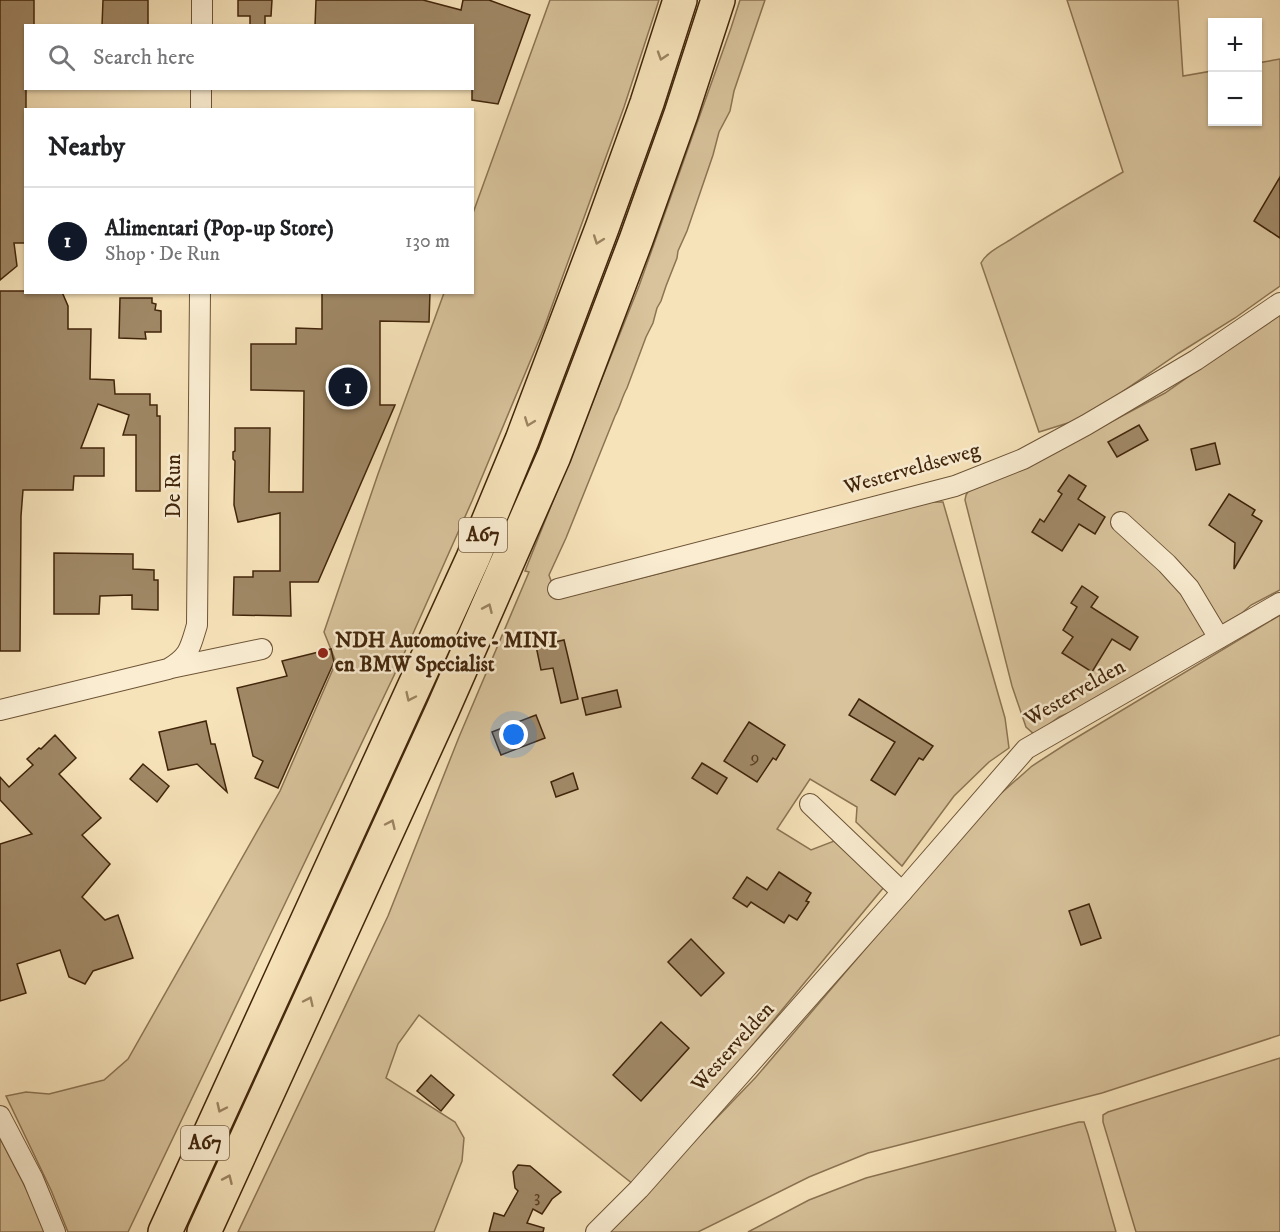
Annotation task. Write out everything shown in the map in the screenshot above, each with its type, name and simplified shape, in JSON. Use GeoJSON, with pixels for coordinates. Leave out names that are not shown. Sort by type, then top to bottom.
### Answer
{"type":"FeatureCollection","features":[{"type":"Feature","properties":{"kind":"highway","name":"A67"},"geometry":{"type":"LineString","coordinates":[[165,1232],[473,558],[522,440],[603,228],[680,0]]}},
{"type":"Feature","properties":{"kind":"highway","name":"A67"},"geometry":{"type":"LineString","coordinates":[[204,1232],[442,711],[554,456],[640,229],[718,0]]}},
{"type":"Feature","properties":{"kind":"street"},"geometry":{"type":"LineString","coordinates":[[202,0],[202,24]]}},
{"type":"Feature","properties":{"kind":"street"},"geometry":{"type":"LineString","coordinates":[[201,90],[201,108]]}},
{"type":"Feature","properties":{"kind":"street","name":"De Run"},"geometry":{"type":"LineString","coordinates":[[168,669],[180,661],[190,649],[197,625],[200,294]]}},
{"type":"Feature","properties":{"kind":"street","name":"Westerveldseweg"},"geometry":{"type":"LineString","coordinates":[[558,589],[955,486],[1004,467],[1086,425],[1196,360],[1280,303]]}},
{"type":"Feature","properties":{"kind":"street"},"geometry":{"type":"LineString","coordinates":[[1121,522],[1167,564],[1189,588],[1219,638]]}},
{"type":"Feature","properties":{"kind":"street","name":"Westervelden"},"geometry":{"type":"LineString","coordinates":[[596,1232],[639,1189],[1026,748],[1280,603]]}},
{"type":"Feature","properties":{"kind":"street","name":"De Run"},"geometry":{"type":"LineString","coordinates":[[0,710],[168,669],[262,649]]}},
{"type":"Feature","properties":{"kind":"street"},"geometry":{"type":"LineString","coordinates":[[810,804],[902,892]]}},
{"type":"Feature","properties":{"kind":"street"},"geometry":{"type":"LineString","coordinates":[[0,1116],[33,1179],[55,1232]]}},
{"type":"Feature","properties":{"kind":"shaded area"},"geometry":{"type":"Polygon","coordinates":[[[550,0],[659,0],[624,107],[544,328],[472,501],[399,665],[128,1232],[68,1232],[51,1190],[6,1096],[26,1092],[49,1094],[104,1080],[128,1059],[280,791],[336,662],[324,632],[378,474],[444,294],[474,294],[474,210],[550,0]]]}},
{"type":"Feature","properties":{"kind":"shaded area"},"geometry":{"type":"Polygon","coordinates":[[[740,0],[765,0],[734,91],[730,111],[719,132],[687,231],[653,323],[549,575],[556,595],[618,584],[925,502],[943,502],[1005,718],[1009,748],[989,762],[954,796],[902,866],[856,822],[857,807],[810,779],[777,829],[811,850],[834,841],[884,887],[693,1117],[633,1184],[419,1015],[398,1044],[386,1078],[455,1122],[464,1138],[462,1161],[434,1232],[238,1232],[388,916],[459,737],[529,572],[525,571],[639,286],[740,0]]]}},
{"type":"Feature","properties":{"kind":"shaded area"},"geometry":{"type":"Polygon","coordinates":[[[1067,0],[1178,0],[1183,76],[1208,72],[1208,126],[1262,126],[1262,62],[1280,59],[1280,286],[1084,418],[1039,432],[981,263],[998,247],[1123,172],[1067,0]]]}},
{"type":"Feature","properties":{"kind":"shaded area"},"geometry":{"type":"Polygon","coordinates":[[[1280,312],[1280,590],[1059,717],[1035,735],[1026,727],[1012,686],[965,500],[966,495],[972,485],[1092,432],[1165,393],[1280,312]]]}},
{"type":"Feature","properties":{"kind":"shaded area"},"geometry":{"type":"Polygon","coordinates":[[[1280,615],[1280,1035],[1102,1093],[868,1153],[809,1177],[698,1232],[607,1232],[756,1077],[989,804],[1032,766],[1280,615]]]}},
{"type":"Feature","properties":{"kind":"shaded area"},"geometry":{"type":"Polygon","coordinates":[[[1280,1058],[1280,1232],[1136,1232],[1103,1122],[1103,1115],[1280,1058]]]}},
{"type":"Feature","properties":{"kind":"shaded area"},"geometry":{"type":"Polygon","coordinates":[[[1084,1122],[1116,1232],[748,1232],[809,1200],[866,1178],[1084,1122]]]}},
{"type":"Feature","properties":{"kind":"shaded area"},"geometry":{"type":"Polygon","coordinates":[[[0,1138],[36,1208],[46,1232],[0,1232],[0,1138]]]}},
{"type":"Feature","properties":{"kind":"building"},"geometry":{"type":"Polygon","coordinates":[[[0,0],[34,0],[34,24],[24,24],[26,108],[24,108],[24,243],[14,243],[17,266],[0,280],[0,0]]]}},
{"type":"Feature","properties":{"kind":"building"},"geometry":{"type":"Polygon","coordinates":[[[103,0],[148,0],[148,24],[102,24],[103,0]]]}},
{"type":"Feature","properties":{"kind":"building"},"geometry":{"type":"Polygon","coordinates":[[[238,0],[272,0],[271,16],[265,16],[265,24],[250,24],[250,16],[238,16],[238,0]]]}},
{"type":"Feature","properties":{"kind":"building"},"geometry":{"type":"Polygon","coordinates":[[[316,0],[423,0],[461,10],[463,0],[489,0],[530,15],[498,104],[472,100],[474,24],[315,24],[316,0]]]}},
{"type":"Feature","properties":{"kind":"building"},"geometry":{"type":"Polygon","coordinates":[[[1280,177],[1280,238],[1254,221],[1280,177]]]}},
{"type":"Feature","properties":{"kind":"building"},"geometry":{"type":"Polygon","coordinates":[[[0,291],[24,291],[24,294],[63,294],[68,306],[68,329],[91,329],[90,379],[114,380],[115,394],[150,394],[150,405],[157,405],[157,416],[160,416],[160,491],[136,491],[136,435],[123,435],[129,415],[98,404],[81,448],[104,448],[104,476],[74,476],[73,490],[23,490],[20,651],[0,651],[0,291]]]}},
{"type":"Feature","properties":{"kind":"building"},"geometry":{"type":"Polygon","coordinates":[[[322,294],[430,294],[429,322],[380,321],[380,405],[395,405],[318,582],[290,582],[291,616],[233,615],[234,577],[253,577],[253,571],[280,571],[280,513],[238,522],[234,505],[235,428],[270,428],[269,492],[303,492],[304,391],[251,390],[251,344],[296,344],[296,328],[322,329],[322,294]]]}},
{"type":"Feature","properties":{"kind":"building"},"geometry":{"type":"Polygon","coordinates":[[[120,298],[152,298],[152,303],[156,304],[155,310],[161,311],[161,332],[145,332],[146,339],[119,338],[120,298]]]}},
{"type":"Feature","properties":{"kind":"building"},"geometry":{"type":"Polygon","coordinates":[[[1139,425],[1148,440],[1117,457],[1108,442],[1139,425]]]}},
{"type":"Feature","properties":{"kind":"building"},"geometry":{"type":"Polygon","coordinates":[[[1215,443],[1220,464],[1196,470],[1191,449],[1215,443]]]}},
{"type":"Feature","properties":{"kind":"building"},"geometry":{"type":"Polygon","coordinates":[[[1069,475],[1086,486],[1078,499],[1105,517],[1095,534],[1079,524],[1062,551],[1032,532],[1040,519],[1044,522],[1062,494],[1058,491],[1069,475]]]}},
{"type":"Feature","properties":{"kind":"building"},"geometry":{"type":"Polygon","coordinates":[[[1229,494],[1255,510],[1252,515],[1262,521],[1234,569],[1235,543],[1209,525],[1229,494]]]}},
{"type":"Feature","properties":{"kind":"building"},"geometry":{"type":"Polygon","coordinates":[[[54,553],[133,554],[133,569],[154,570],[154,580],[158,580],[158,610],[132,609],[132,595],[100,596],[99,614],[54,614],[54,553]]]}},
{"type":"Feature","properties":{"kind":"building"},"geometry":{"type":"Polygon","coordinates":[[[1082,586],[1098,597],[1091,607],[1138,637],[1130,650],[1112,639],[1092,672],[1062,653],[1073,637],[1063,630],[1077,607],[1071,603],[1082,586]]]}},
{"type":"Feature","properties":{"kind":"building"},"geometry":{"type":"Polygon","coordinates":[[[564,640],[578,699],[561,703],[553,668],[541,670],[536,646],[564,640]]]}},
{"type":"Feature","properties":{"kind":"building"},"geometry":{"type":"Polygon","coordinates":[[[331,649],[334,662],[278,788],[255,778],[263,761],[253,756],[237,688],[287,676],[282,661],[331,649]]]}},
{"type":"Feature","properties":{"kind":"building"},"geometry":{"type":"Polygon","coordinates":[[[617,690],[621,707],[586,715],[582,698],[617,690]]]}},
{"type":"Feature","properties":{"kind":"building"},"geometry":{"type":"Polygon","coordinates":[[[859,699],[933,746],[923,760],[919,758],[895,795],[871,780],[895,742],[849,715],[859,699]]]}},
{"type":"Feature","properties":{"kind":"building"},"geometry":{"type":"Polygon","coordinates":[[[536,715],[545,738],[501,755],[492,732],[536,715]]]}},
{"type":"Feature","properties":{"kind":"building"},"geometry":{"type":"Polygon","coordinates":[[[206,721],[211,744],[215,744],[227,792],[197,764],[168,770],[159,732],[206,721]]]}},
{"type":"Feature","properties":{"kind":"building"},"geometry":{"type":"Polygon","coordinates":[[[749,722],[785,745],[776,760],[773,758],[757,782],[724,761],[749,722]]]}},
{"type":"Feature","properties":{"kind":"building"},"geometry":{"type":"Polygon","coordinates":[[[55,735],[76,758],[59,774],[101,818],[82,835],[110,864],[82,897],[105,920],[118,915],[133,958],[93,971],[85,984],[69,977],[60,950],[17,964],[26,993],[0,1001],[0,844],[32,834],[0,800],[0,777],[9,787],[33,765],[27,759],[55,735]]]}},
{"type":"Feature","properties":{"kind":"building"},"geometry":{"type":"Polygon","coordinates":[[[702,763],[727,778],[717,794],[692,778],[702,763]]]}},
{"type":"Feature","properties":{"kind":"building"},"geometry":{"type":"Polygon","coordinates":[[[143,764],[169,786],[157,802],[130,779],[143,764]]]}},
{"type":"Feature","properties":{"kind":"building"},"geometry":{"type":"Polygon","coordinates":[[[573,773],[578,789],[556,797],[551,782],[573,773]]]}},
{"type":"Feature","properties":{"kind":"building"},"geometry":{"type":"Polygon","coordinates":[[[779,872],[811,893],[806,901],[809,902],[797,920],[789,915],[784,923],[751,902],[747,907],[733,898],[747,877],[767,890],[779,872]]]}},
{"type":"Feature","properties":{"kind":"building"},"geometry":{"type":"Polygon","coordinates":[[[1089,904],[1101,938],[1081,945],[1069,911],[1089,904]]]}},
{"type":"Feature","properties":{"kind":"building"},"geometry":{"type":"Polygon","coordinates":[[[691,939],[724,973],[701,996],[668,962],[691,939]]]}},
{"type":"Feature","properties":{"kind":"building"},"geometry":{"type":"Polygon","coordinates":[[[661,1022],[689,1048],[641,1101],[613,1075],[661,1022]]]}},
{"type":"Feature","properties":{"kind":"building"},"geometry":{"type":"Polygon","coordinates":[[[431,1075],[454,1095],[441,1111],[417,1091],[431,1075]]]}},
{"type":"Feature","properties":{"kind":"building"},"geometry":{"type":"Polygon","coordinates":[[[518,1165],[530,1166],[561,1192],[552,1199],[542,1214],[533,1209],[527,1223],[544,1228],[543,1232],[489,1232],[494,1213],[504,1216],[518,1191],[515,1188],[513,1172],[518,1165]]]}},
{"type":"Feature","properties":{"kind":"place","name":"Alimentari (Pop-up Store)"},"geometry":{"type":"Point","coordinates":[348,387]}},
{"type":"Feature","properties":{"kind":"place","name":"NDH Automotive - MINI en BMW Specialist"},"geometry":{"type":"Point","coordinates":[323,653]}}]}
